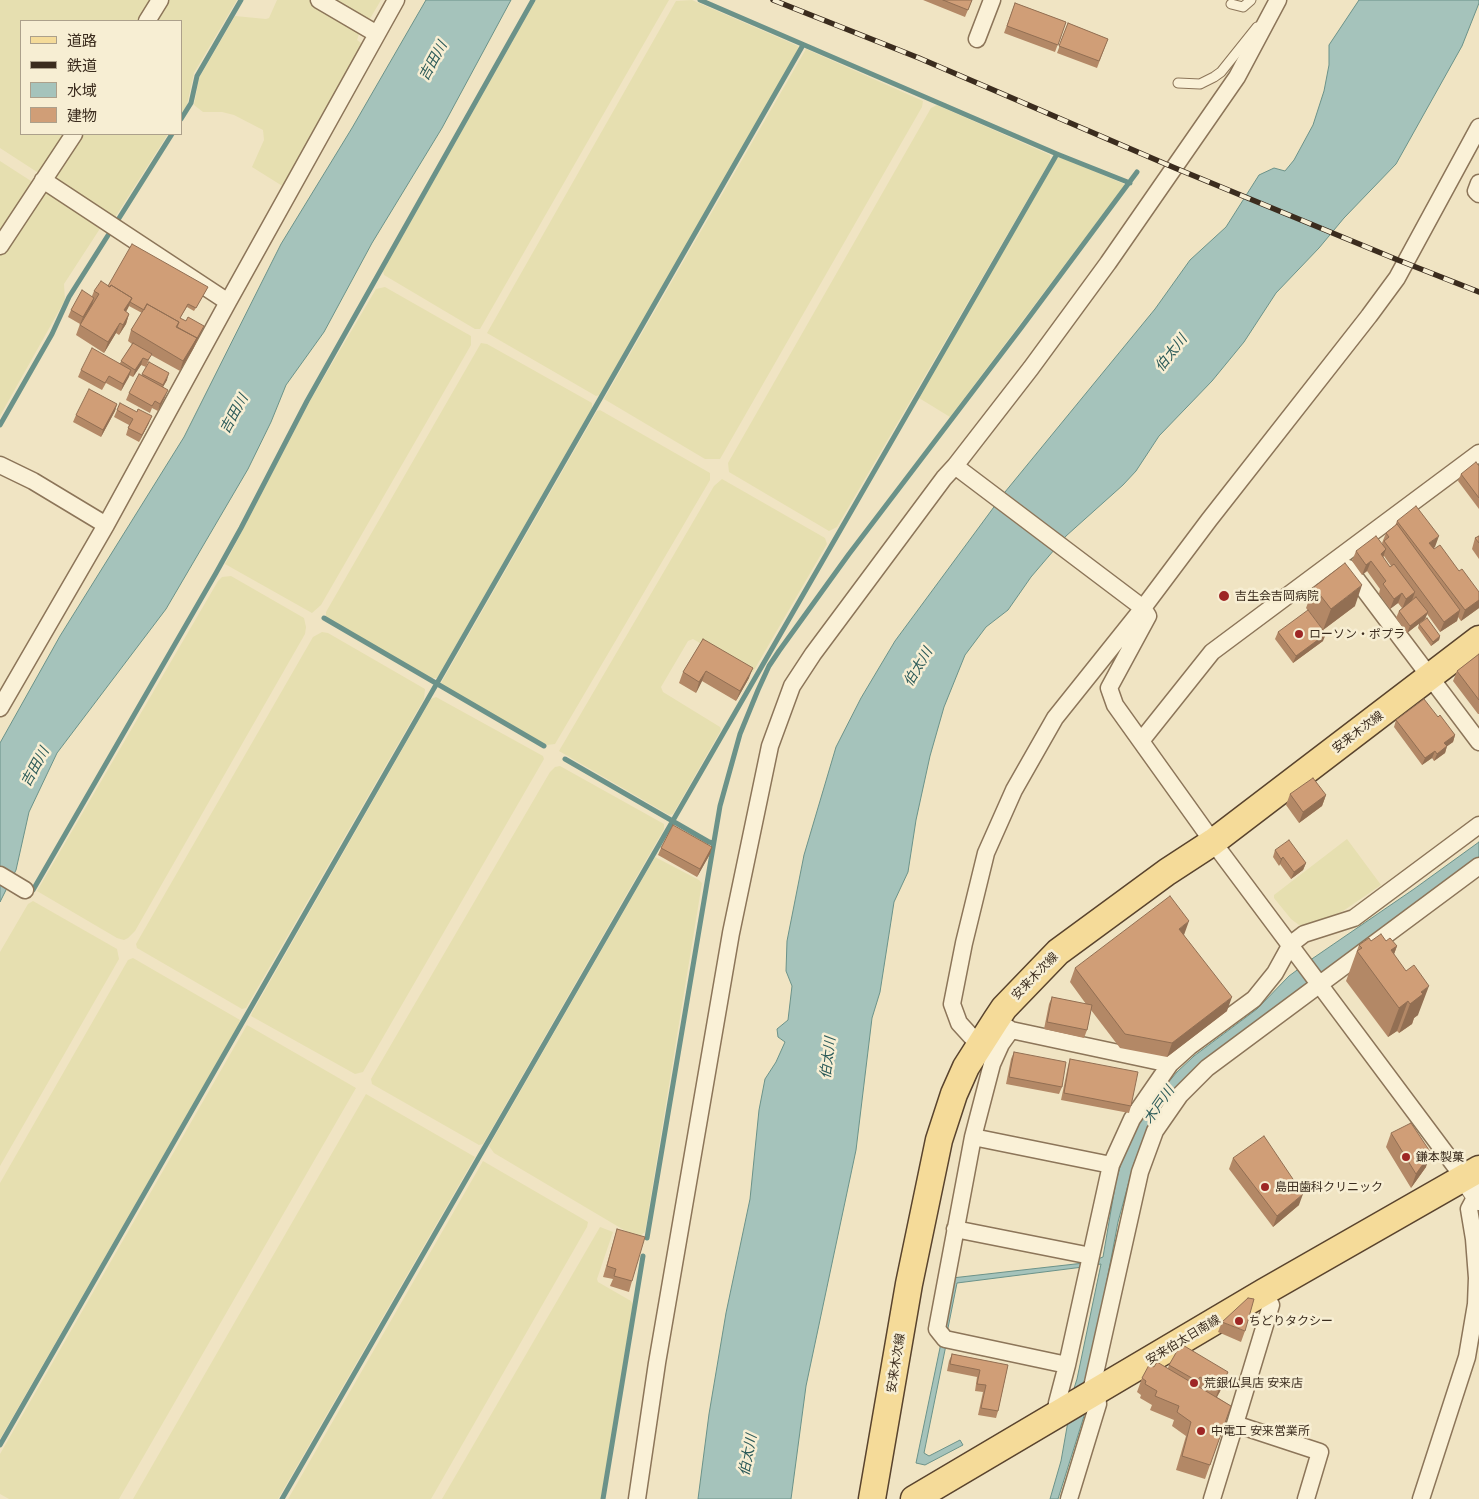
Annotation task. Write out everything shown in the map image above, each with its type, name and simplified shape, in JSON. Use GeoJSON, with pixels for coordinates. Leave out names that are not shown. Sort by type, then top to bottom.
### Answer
{"type":"FeatureCollection","features":[{"type":"Feature","properties":{"kind":"main road","name":"安来木次線"},"geometry":{"type":"LineString","coordinates":[[872,1499],[909,1284],[933,1162],[954,1094],[966,1067],[979,1045],[1003,1025],[1004,1008],[1058,952],[1167,872],[1213,842],[1479,639]]}},
{"type":"Feature","properties":{"kind":"main road","name":"安来伯太日南線"},"geometry":{"type":"LineString","coordinates":[[914,1499],[1264,1292],[1475,1185]]}},
{"type":"Feature","properties":{"kind":"street"},"geometry":{"type":"LineString","coordinates":[[148,20],[160,0]]}},
{"type":"Feature","properties":{"kind":"street"},"geometry":{"type":"LineString","coordinates":[[319,0],[377,34]]}},
{"type":"Feature","properties":{"kind":"street"},"geometry":{"type":"LineString","coordinates":[[0,708],[106,525],[396,0]]}},
{"type":"Feature","properties":{"kind":"street"},"geometry":{"type":"LineString","coordinates":[[977,39],[992,0]]}},
{"type":"Feature","properties":{"kind":"street"},"geometry":{"type":"LineString","coordinates":[[637,1499],[657,1363],[731,933],[770,746],[792,686],[813,654],[944,478],[959,469],[1108,263],[1237,77],[1277,0]]}},
{"type":"Feature","properties":{"kind":"street"},"geometry":{"type":"LineString","coordinates":[[979,1045],[959,1023],[952,1004],[964,943],[986,853],[1014,790],[1055,718],[1139,605],[1209,520],[1396,278],[1479,127]]}},
{"type":"Feature","properties":{"kind":"street"},"geometry":{"type":"LineString","coordinates":[[0,246],[73,135]]}},
{"type":"Feature","properties":{"kind":"street"},"geometry":{"type":"LineString","coordinates":[[44,180],[228,302]]}},
{"type":"Feature","properties":{"kind":"street"},"geometry":{"type":"LineString","coordinates":[[1479,183],[1476,191],[1479,194]]}},
{"type":"Feature","properties":{"kind":"street"},"geometry":{"type":"LineString","coordinates":[[1141,741],[1212,652],[1479,452]]}},
{"type":"Feature","properties":{"kind":"street"},"geometry":{"type":"LineString","coordinates":[[0,465],[33,481],[106,525]]}},
{"type":"Feature","properties":{"kind":"street"},"geometry":{"type":"LineString","coordinates":[[959,469],[1139,605],[1148,616],[1109,688],[1115,705],[1213,842],[1317,981],[1475,1185],[1468,1209],[1477,1278],[1476,1304],[1467,1357],[1422,1499]]}},
{"type":"Feature","properties":{"kind":"street"},"geometry":{"type":"LineString","coordinates":[[1339,556],[1479,742]]}},
{"type":"Feature","properties":{"kind":"street"},"geometry":{"type":"LineString","coordinates":[[1060,1412],[1057,1403],[1111,1165],[1132,1119],[1170,1064],[1190,1046],[1254,999],[1275,973],[1291,944],[1304,934],[1354,918],[1479,825]]}},
{"type":"Feature","properties":{"kind":"street"},"geometry":{"type":"LineString","coordinates":[[1069,1499],[1098,1404],[1091,1395],[1140,1172],[1155,1131],[1180,1095],[1207,1068],[1317,981],[1479,866]]}},
{"type":"Feature","properties":{"kind":"street"},"geometry":{"type":"LineString","coordinates":[[0,876],[22,888]]}},
{"type":"Feature","properties":{"kind":"street"},"geometry":{"type":"LineString","coordinates":[[1067,1365],[945,1339],[937,1330],[973,1137],[992,1064],[1001,1044],[1003,1025],[1170,1064]]}},
{"type":"Feature","properties":{"kind":"street"},"geometry":{"type":"LineString","coordinates":[[973,1137],[1111,1165]]}},
{"type":"Feature","properties":{"kind":"street"},"geometry":{"type":"LineString","coordinates":[[955,1229],[1091,1256]]}},
{"type":"Feature","properties":{"kind":"street"},"geometry":{"type":"LineString","coordinates":[[1212,1499],[1270,1305],[1264,1292]]}},
{"type":"Feature","properties":{"kind":"street"},"geometry":{"type":"LineString","coordinates":[[1235,1424],[1320,1452],[1306,1499]]}},
{"type":"Feature","properties":{"kind":"lane"},"geometry":{"type":"LineString","coordinates":[[1231,4],[1243,7],[1250,0]]}},
{"type":"Feature","properties":{"kind":"lane"},"geometry":{"type":"LineString","coordinates":[[1178,83],[1200,84],[1214,77],[1277,0]]}},
{"type":"Feature","properties":{"kind":"shaded area"},"geometry":{"type":"Polygon","coordinates":[[[0,0],[153,0],[140,20],[20,20],[20,135],[65,135],[41,172],[37,172],[0,148],[0,0]]]}},
{"type":"Feature","properties":{"kind":"shaded area"},"geometry":{"type":"Polygon","coordinates":[[[165,0],[237,0],[194,73],[187,105],[182,112],[182,20],[153,20],[165,0]]]}},
{"type":"Feature","properties":{"kind":"shaded area"},"geometry":{"type":"Polygon","coordinates":[[[277,0],[313,0],[360,31],[357,40],[364,45],[284,187],[252,167],[264,140],[263,130],[234,115],[222,112],[203,112],[194,105],[199,78],[235,16],[269,18],[277,0]]]}},
{"type":"Feature","properties":{"kind":"shaded area"},"geometry":{"type":"Polygon","coordinates":[[[330,0],[381,0],[371,17],[367,20],[330,0]]]}},
{"type":"Feature","properties":{"kind":"shaded area"},"geometry":{"type":"Polygon","coordinates":[[[536,0],[669,0],[480,329],[475,329],[384,275],[383,271],[536,0]]]}},
{"type":"Feature","properties":{"kind":"shaded area"},"geometry":{"type":"Polygon","coordinates":[[[692,0],[798,46],[799,49],[600,395],[596,396],[487,333],[676,1],[692,0]]]}},
{"type":"Feature","properties":{"kind":"shaded area"},"geometry":{"type":"Polygon","coordinates":[[[806,49],[923,101],[922,107],[720,459],[705,459],[604,399],[806,49]]]}},
{"type":"Feature","properties":{"kind":"shaded area"},"geometry":{"type":"Polygon","coordinates":[[[937,105],[1050,155],[1050,161],[837,527],[829,531],[729,472],[728,463],[931,108],[937,105]]]}},
{"type":"Feature","properties":{"kind":"shaded area"},"geometry":{"type":"Polygon","coordinates":[[[78,135],[167,135],[114,219],[52,181],[78,135]]]}},
{"type":"Feature","properties":{"kind":"shaded area"},"geometry":{"type":"Polygon","coordinates":[[[1060,157],[1124,184],[1124,186],[950,417],[919,398],[920,395],[1056,159],[1060,157]]]}},
{"type":"Feature","properties":{"kind":"shaded area"},"geometry":{"type":"Polygon","coordinates":[[[0,161],[31,181],[31,184],[0,232],[0,161]]]}},
{"type":"Feature","properties":{"kind":"shaded area"},"geometry":{"type":"Polygon","coordinates":[[[48,189],[101,227],[64,284],[65,300],[0,416],[0,253],[40,191],[48,189]]]}},
{"type":"Feature","properties":{"kind":"shaded area"},"geometry":{"type":"Polygon","coordinates":[[[385,287],[471,336],[471,345],[321,605],[312,613],[225,564],[310,401],[376,289],[385,287]]]}},
{"type":"Feature","properties":{"kind":"shaded area"},"geometry":{"type":"Polygon","coordinates":[[[481,343],[487,344],[592,403],[592,408],[437,678],[430,678],[326,617],[326,612],[481,343]]]}},
{"type":"Feature","properties":{"kind":"shaded area"},"geometry":{"type":"Polygon","coordinates":[[[600,410],[710,473],[710,480],[555,744],[547,745],[441,683],[597,411],[600,410]]]}},
{"type":"Feature","properties":{"kind":"shaded area"},"geometry":{"type":"Polygon","coordinates":[[[722,479],[825,538],[827,544],[753,672],[750,673],[693,639],[688,641],[661,687],[663,692],[720,727],[721,730],[673,814],[669,815],[559,751],[714,486],[722,479]]]}},
{"type":"Feature","properties":{"kind":"shaded area"},"geometry":{"type":"Polygon","coordinates":[[[231,576],[304,618],[305,634],[135,931],[124,940],[117,938],[37,891],[218,581],[222,577],[231,576]]]}},
{"type":"Feature","properties":{"kind":"shaded area"},"geometry":{"type":"Polygon","coordinates":[[[322,632],[328,633],[425,689],[424,699],[246,1008],[242,1009],[137,948],[136,944],[313,637],[322,632]]]}},
{"type":"Feature","properties":{"kind":"shaded area"},"geometry":{"type":"Polygon","coordinates":[[[436,697],[543,756],[544,759],[363,1072],[355,1074],[251,1016],[431,699],[436,697]]]}},
{"type":"Feature","properties":{"kind":"shaded area"},"geometry":{"type":"Polygon","coordinates":[[[560,766],[664,824],[664,829],[483,1144],[479,1145],[372,1084],[371,1079],[550,772],[555,767],[560,766]]]}},
{"type":"Feature","properties":{"kind":"shaded area"},"geometry":{"type":"Polygon","coordinates":[[[1347,839],[1381,885],[1343,911],[1303,928],[1291,919],[1274,898],[1274,895],[1347,839]]]}},
{"type":"Feature","properties":{"kind":"shaded area"},"geometry":{"type":"Polygon","coordinates":[[[655,857],[702,883],[645,1232],[640,1236],[634,1236],[494,1153],[489,1146],[655,857]]]}},
{"type":"Feature","properties":{"kind":"shaded area"},"geometry":{"type":"Polygon","coordinates":[[[33,901],[117,949],[119,959],[0,1166],[0,952],[28,904],[33,901]]]}},
{"type":"Feature","properties":{"kind":"shaded area"},"geometry":{"type":"Polygon","coordinates":[[[133,958],[240,1020],[0,1439],[0,1183],[128,960],[133,958]]]}},
{"type":"Feature","properties":{"kind":"shaded area"},"geometry":{"type":"Polygon","coordinates":[[[247,1025],[356,1088],[119,1499],[9,1499],[0,1494],[0,1454],[247,1025]]]}},
{"type":"Feature","properties":{"kind":"shaded area"},"geometry":{"type":"Polygon","coordinates":[[[366,1094],[475,1157],[278,1499],[133,1499],[366,1094]]]}},
{"type":"Feature","properties":{"kind":"shaded area"},"geometry":{"type":"Polygon","coordinates":[[[483,1161],[588,1222],[587,1227],[431,1499],[288,1499],[483,1161]]]}},
{"type":"Feature","properties":{"kind":"shaded area"},"geometry":{"type":"Polygon","coordinates":[[[600,1227],[613,1232],[597,1279],[598,1282],[631,1301],[633,1305],[601,1499],[442,1499],[600,1227]]]}},
{"type":"Feature","properties":{"kind":"water","name":"吉田川"},"geometry":{"type":"Polygon","coordinates":[[[426,0],[511,0],[442,128],[372,243],[324,332],[286,385],[271,422],[248,469],[166,609],[57,753],[29,812],[16,870],[0,902],[0,743],[60,636],[184,437],[281,244],[352,128],[426,0]]]}},
{"type":"Feature","properties":{"kind":"water","name":"伯太川"},"geometry":{"type":"Polygon","coordinates":[[[1359,0],[1479,0],[1479,3],[1462,46],[1396,164],[1276,293],[1244,342],[1212,381],[1159,436],[1136,471],[1066,536],[1031,577],[1008,610],[986,627],[965,655],[944,707],[930,756],[916,820],[908,872],[894,902],[880,992],[872,1018],[856,1150],[806,1386],[791,1499],[698,1499],[709,1414],[726,1313],[750,1199],[759,1110],[765,1079],[776,1062],[785,1042],[778,1037],[777,1029],[788,1020],[792,986],[786,971],[787,941],[804,855],[836,747],[861,698],[895,641],[1005,492],[1155,309],[1190,260],[1226,227],[1259,175],[1274,168],[1285,171],[1294,160],[1313,125],[1324,91],[1329,65],[1329,45],[1359,0]]]}},
{"type":"Feature","properties":{"kind":"water"},"geometry":{"type":"Polygon","coordinates":[[[1479,842],[1479,857],[1317,977],[1306,963],[1414,889],[1479,842]]]}},
{"type":"Feature","properties":{"kind":"water","name":"木戸川"},"geometry":{"type":"Polygon","coordinates":[[[1304,965],[1314,979],[1146,1135],[1134,1163],[1118,1222],[1086,1391],[1070,1401],[1077,1379],[1101,1264],[1094,1265],[1095,1260],[1103,1257],[1116,1181],[1122,1160],[1133,1134],[1146,1112],[1177,1072],[1194,1056],[1257,1009],[1289,976],[1304,965]]]}},
{"type":"Feature","properties":{"kind":"water"},"geometry":{"type":"Polygon","coordinates":[[[1084,1263],[1083,1267],[957,1283],[947,1333],[943,1329],[952,1278],[1084,1263]]]}},
{"type":"Feature","properties":{"kind":"water"},"geometry":{"type":"Polygon","coordinates":[[[941,1343],[946,1345],[924,1453],[929,1456],[960,1440],[963,1445],[925,1465],[916,1463],[941,1343]]]}},
{"type":"Feature","properties":{"kind":"water"},"geometry":{"type":"Polygon","coordinates":[[[1086,1401],[1084,1416],[1058,1499],[1050,1499],[1061,1461],[1070,1410],[1086,1401]]]}},
{"type":"Feature","properties":{"kind":"building"},"geometry":{"type":"Polygon","coordinates":[[[943,0],[972,0],[968,10],[943,0]]]}},
{"type":"Feature","properties":{"kind":"building"},"geometry":{"type":"Polygon","coordinates":[[[1015,3],[1066,22],[1058,45],[1007,26],[1015,3]]]}},
{"type":"Feature","properties":{"kind":"building"},"geometry":{"type":"Polygon","coordinates":[[[1068,23],[1108,39],[1099,61],[1059,46],[1068,23]]]}},
{"type":"Feature","properties":{"kind":"building"},"geometry":{"type":"Polygon","coordinates":[[[132,244],[208,287],[196,308],[188,304],[180,318],[186,321],[188,317],[204,326],[195,342],[197,338],[177,327],[179,322],[147,304],[144,310],[130,302],[132,298],[111,285],[110,287],[108,286],[132,244]]]}},
{"type":"Feature","properties":{"kind":"building"},"geometry":{"type":"Polygon","coordinates":[[[101,281],[132,298],[124,310],[129,314],[123,325],[120,323],[108,342],[80,325],[99,294],[94,291],[101,281]]]}},
{"type":"Feature","properties":{"kind":"building"},"geometry":{"type":"Polygon","coordinates":[[[82,290],[94,298],[83,317],[71,310],[82,290]]]}},
{"type":"Feature","properties":{"kind":"building"},"geometry":{"type":"Polygon","coordinates":[[[147,304],[179,322],[176,327],[197,338],[183,361],[131,330],[147,304]]]}},
{"type":"Feature","properties":{"kind":"building"},"geometry":{"type":"Polygon","coordinates":[[[133,343],[152,354],[148,360],[143,358],[135,370],[121,361],[133,343]]]}},
{"type":"Feature","properties":{"kind":"building"},"geometry":{"type":"Polygon","coordinates":[[[92,348],[131,370],[123,384],[109,376],[105,383],[81,370],[92,348]]]}},
{"type":"Feature","properties":{"kind":"building"},"geometry":{"type":"Polygon","coordinates":[[[149,362],[169,373],[163,385],[142,374],[149,362]]]}},
{"type":"Feature","properties":{"kind":"building"},"geometry":{"type":"Polygon","coordinates":[[[139,374],[168,390],[160,404],[155,401],[152,406],[129,393],[139,374]]]}},
{"type":"Feature","properties":{"kind":"building"},"geometry":{"type":"Polygon","coordinates":[[[89,389],[117,404],[103,430],[76,415],[89,389]]]}},
{"type":"Feature","properties":{"kind":"building"},"geometry":{"type":"Polygon","coordinates":[[[120,403],[137,412],[138,409],[152,416],[142,435],[128,428],[133,419],[117,410],[120,403]]]}},
{"type":"Feature","properties":{"kind":"building"},"geometry":{"type":"Polygon","coordinates":[[[1476,462],[1479,466],[1479,498],[1461,474],[1476,462]]]}},
{"type":"Feature","properties":{"kind":"building"},"geometry":{"type":"Polygon","coordinates":[[[1416,506],[1439,536],[1429,543],[1434,549],[1440,545],[1459,571],[1462,569],[1479,592],[1479,600],[1465,610],[1397,521],[1416,506]]]}},
{"type":"Feature","properties":{"kind":"building"},"geometry":{"type":"Polygon","coordinates":[[[1397,524],[1460,610],[1444,622],[1384,541],[1389,537],[1386,533],[1397,524]]]}},
{"type":"Feature","properties":{"kind":"building"},"geometry":{"type":"Polygon","coordinates":[[[1376,536],[1386,549],[1381,554],[1390,567],[1394,564],[1415,592],[1406,599],[1402,593],[1394,599],[1383,584],[1386,581],[1371,561],[1366,565],[1356,551],[1376,536]]]}},
{"type":"Feature","properties":{"kind":"building"},"geometry":{"type":"Polygon","coordinates":[[[1345,563],[1362,585],[1331,609],[1314,587],[1345,563]]]}},
{"type":"Feature","properties":{"kind":"building"},"geometry":{"type":"Polygon","coordinates":[[[1416,597],[1428,612],[1410,626],[1399,611],[1416,597]]]}},
{"type":"Feature","properties":{"kind":"building"},"geometry":{"type":"Polygon","coordinates":[[[1308,610],[1326,634],[1296,656],[1278,632],[1308,610]]]}},
{"type":"Feature","properties":{"kind":"building"},"geometry":{"type":"Polygon","coordinates":[[[1427,618],[1440,636],[1433,642],[1419,624],[1427,618]]]}},
{"type":"Feature","properties":{"kind":"building"},"geometry":{"type":"Polygon","coordinates":[[[703,639],[753,668],[740,691],[706,671],[699,682],[683,672],[703,639]]]}},
{"type":"Feature","properties":{"kind":"building"},"geometry":{"type":"Polygon","coordinates":[[[1479,654],[1479,700],[1457,671],[1479,654]]]}},
{"type":"Feature","properties":{"kind":"building"},"geometry":{"type":"Polygon","coordinates":[[[1424,699],[1438,717],[1440,715],[1455,735],[1444,743],[1447,746],[1437,754],[1435,751],[1425,758],[1396,720],[1424,699]]]}},
{"type":"Feature","properties":{"kind":"building"},"geometry":{"type":"Polygon","coordinates":[[[1313,778],[1326,795],[1303,812],[1290,794],[1313,778]]]}},
{"type":"Feature","properties":{"kind":"building"},"geometry":{"type":"Polygon","coordinates":[[[673,825],[712,847],[700,869],[661,848],[673,825]]]}},
{"type":"Feature","properties":{"kind":"building"},"geometry":{"type":"Polygon","coordinates":[[[1289,840],[1306,863],[1294,872],[1275,850],[1289,840]]]}},
{"type":"Feature","properties":{"kind":"building"},"geometry":{"type":"Polygon","coordinates":[[[1170,896],[1189,921],[1179,929],[1232,997],[1172,1043],[1125,1034],[1075,968],[1170,896]]]}},
{"type":"Feature","properties":{"kind":"building"},"geometry":{"type":"Polygon","coordinates":[[[1381,934],[1386,941],[1390,938],[1397,946],[1391,950],[1406,971],[1414,965],[1429,986],[1421,992],[1423,994],[1410,1004],[1408,1001],[1399,1008],[1357,951],[1362,948],[1359,945],[1369,938],[1371,941],[1381,934]]]}},
{"type":"Feature","properties":{"kind":"building"},"geometry":{"type":"Polygon","coordinates":[[[1052,997],[1092,1005],[1087,1030],[1047,1022],[1052,997]]]}},
{"type":"Feature","properties":{"kind":"building"},"geometry":{"type":"Polygon","coordinates":[[[1014,1052],[1066,1062],[1062,1087],[1009,1077],[1014,1052]]]}},
{"type":"Feature","properties":{"kind":"building"},"geometry":{"type":"Polygon","coordinates":[[[1070,1059],[1138,1072],[1131,1106],[1064,1093],[1070,1059]]]}},
{"type":"Feature","properties":{"kind":"building"},"geometry":{"type":"Polygon","coordinates":[[[1411,1123],[1431,1153],[1416,1174],[1391,1133],[1411,1123]]]}},
{"type":"Feature","properties":{"kind":"building","name":"島田歯科クリニック"},"geometry":{"type":"Polygon","coordinates":[[[1264,1136],[1303,1194],[1277,1216],[1233,1158],[1264,1136]]]}},
{"type":"Feature","properties":{"kind":"building"},"geometry":{"type":"Polygon","coordinates":[[[617,1229],[645,1237],[632,1281],[614,1276],[616,1269],[607,1266],[617,1229]]]}},
{"type":"Feature","properties":{"kind":"building"},"geometry":{"type":"Polygon","coordinates":[[[1248,1298],[1254,1299],[1245,1331],[1222,1322],[1248,1298]]]}},
{"type":"Feature","properties":{"kind":"building"},"geometry":{"type":"Polygon","coordinates":[[[1181,1344],[1228,1372],[1219,1389],[1200,1377],[1197,1381],[1169,1365],[1181,1344]]]}},
{"type":"Feature","properties":{"kind":"building"},"geometry":{"type":"Polygon","coordinates":[[[952,1354],[1008,1365],[998,1411],[981,1408],[986,1385],[977,1384],[980,1370],[950,1364],[952,1354]]]}},
{"type":"Feature","properties":{"kind":"building","name":"中電工 安来営業所"},"geometry":{"type":"Polygon","coordinates":[[[1157,1362],[1231,1406],[1210,1465],[1182,1456],[1191,1422],[1177,1412],[1179,1406],[1155,1396],[1157,1391],[1145,1384],[1146,1381],[1142,1378],[1149,1365],[1154,1367],[1157,1362]]]}},
{"type":"Feature","properties":{"kind":"waterway"},"geometry":{"type":"LineString","coordinates":[[182,117],[191,103],[197,76],[241,0]]}},
{"type":"Feature","properties":{"kind":"waterway"},"geometry":{"type":"LineString","coordinates":[[33,890],[216,573],[307,401],[533,0]]}},
{"type":"Feature","properties":{"kind":"waterway"},"geometry":{"type":"LineString","coordinates":[[700,0],[1057,154],[1130,183]]}},
{"type":"Feature","properties":{"kind":"waterway"},"geometry":{"type":"LineString","coordinates":[[0,1445],[803,45]]}},
{"type":"Feature","properties":{"kind":"waterway"},"geometry":{"type":"LineString","coordinates":[[116,223],[171,135]]}},
{"type":"Feature","properties":{"kind":"waterway"},"geometry":{"type":"LineString","coordinates":[[282,1499],[1057,154]]}},
{"type":"Feature","properties":{"kind":"waterway"},"geometry":{"type":"LineString","coordinates":[[647,1238],[720,806],[740,734],[769,666],[849,554],[1137,172]]}},
{"type":"Feature","properties":{"kind":"waterway"},"geometry":{"type":"LineString","coordinates":[[0,425],[52,334],[69,297],[112,229]]}},
{"type":"Feature","properties":{"kind":"waterway"},"geometry":{"type":"LineString","coordinates":[[324,618],[544,746]]}},
{"type":"Feature","properties":{"kind":"waterway"},"geometry":{"type":"LineString","coordinates":[[565,759],[713,843]]}},
{"type":"Feature","properties":{"kind":"waterway"},"geometry":{"type":"LineString","coordinates":[[603,1499],[643,1256]]}},
{"type":"Feature","properties":{"kind":"railway"},"geometry":{"type":"LineString","coordinates":[[773,0],[919,58],[1175,168],[1479,292]]}},
{"type":"Feature","properties":{"kind":"place","name":"吉生会吉岡病院"},"geometry":{"type":"Point","coordinates":[1224,596]}},
{"type":"Feature","properties":{"kind":"place","name":"ローソン・ポプラ"},"geometry":{"type":"Point","coordinates":[1299,634]}},
{"type":"Feature","properties":{"kind":"place","name":"鎌本製菓"},"geometry":{"type":"Point","coordinates":[1406,1157]}},
{"type":"Feature","properties":{"kind":"place","name":"島田歯科クリニック"},"geometry":{"type":"Point","coordinates":[1265,1187]}},
{"type":"Feature","properties":{"kind":"place","name":"ちどりタクシー"},"geometry":{"type":"Point","coordinates":[1239,1321]}},
{"type":"Feature","properties":{"kind":"place","name":"荒銀仏具店 安来店"},"geometry":{"type":"Point","coordinates":[1194,1383]}},
{"type":"Feature","properties":{"kind":"place","name":"中電工 安来営業所"},"geometry":{"type":"Point","coordinates":[1201,1431]}}]}
